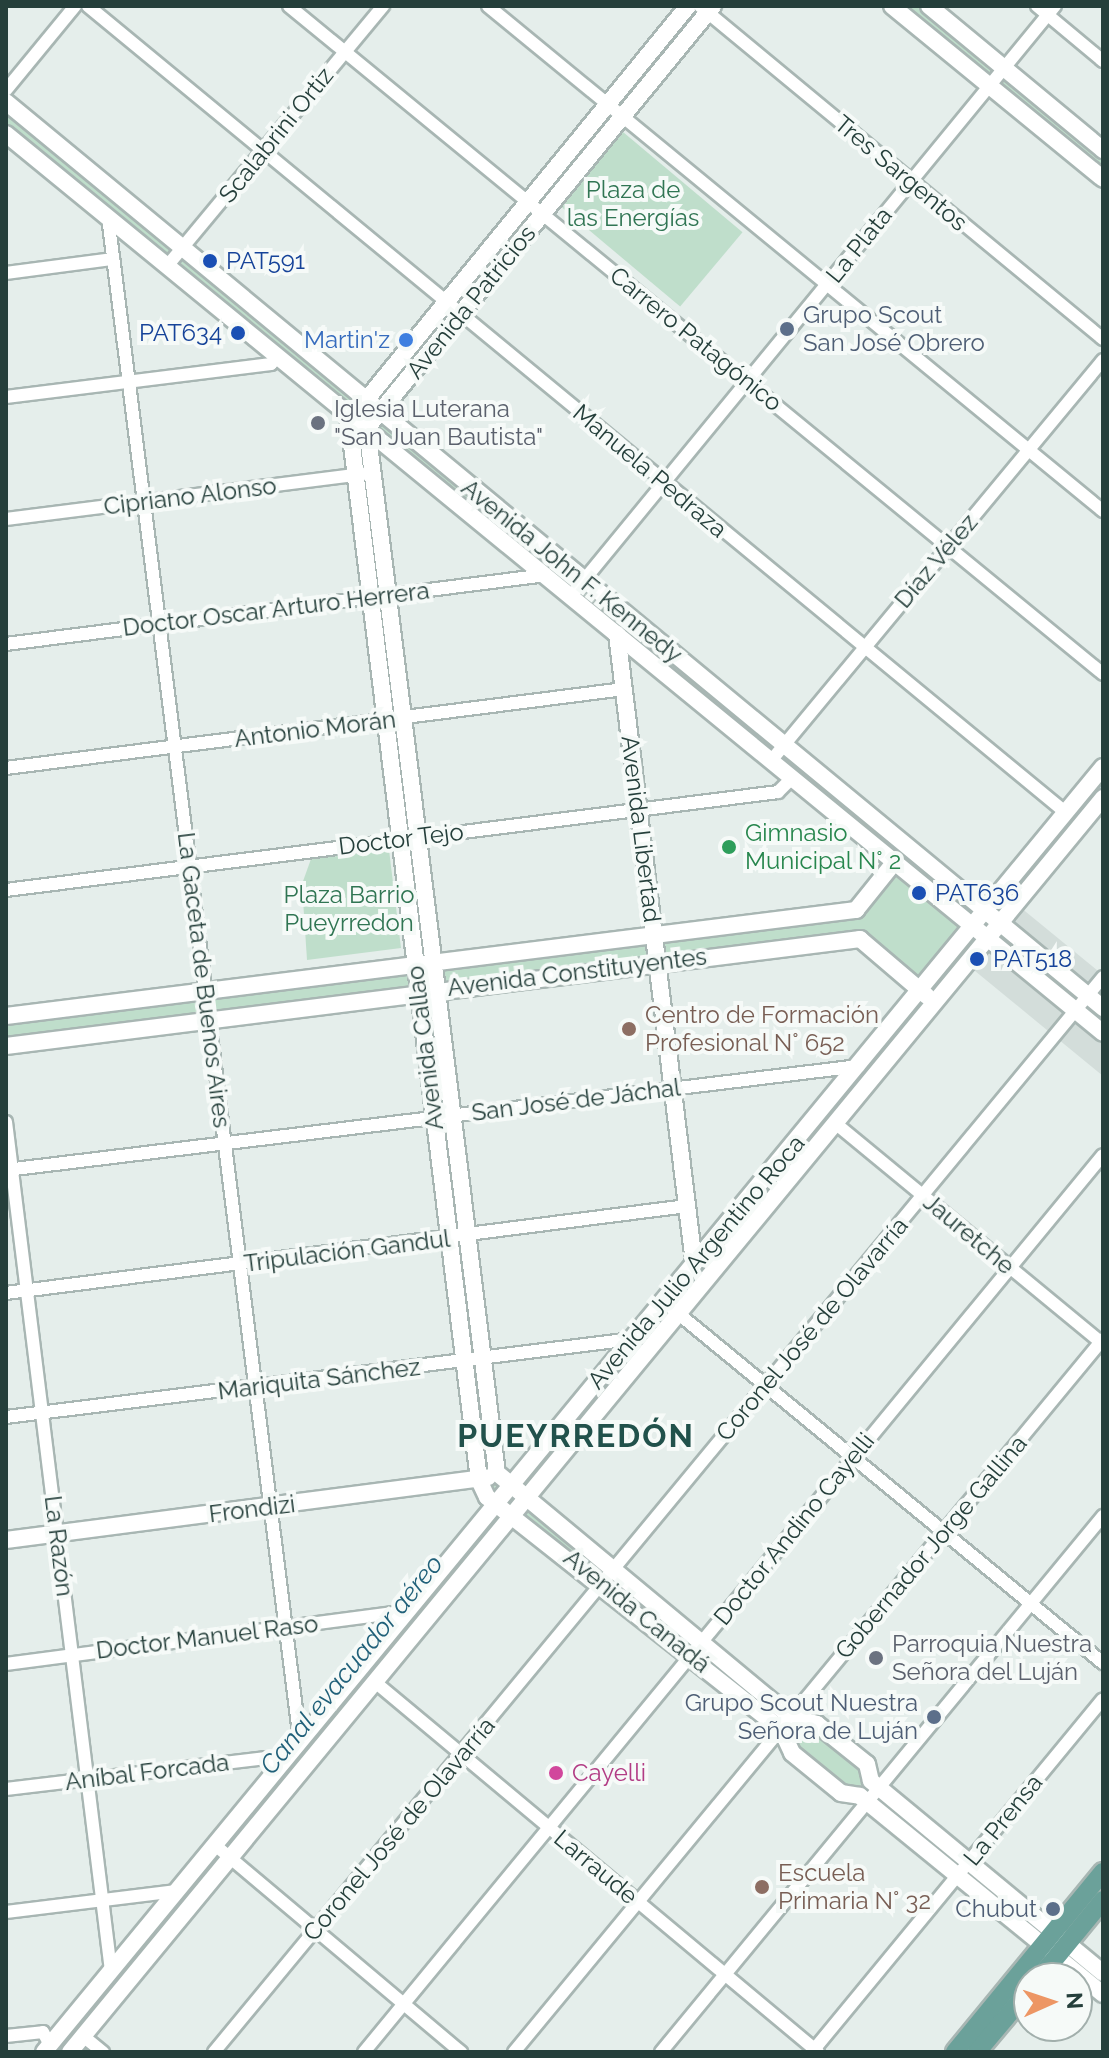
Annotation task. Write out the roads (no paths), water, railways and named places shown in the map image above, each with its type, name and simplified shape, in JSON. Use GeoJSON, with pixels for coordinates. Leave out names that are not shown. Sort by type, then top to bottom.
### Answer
{"type":"FeatureCollection","features":[{"type":"Feature","properties":{"kind":"main road","name":"Avenida Patricios"},"geometry":{"type":"LineString","coordinates":[[364,399],[688,6]]}},
{"type":"Feature","properties":{"kind":"main road"},"geometry":{"type":"LineString","coordinates":[[892,6],[1103,179]]}},
{"type":"Feature","properties":{"kind":"main road"},"geometry":{"type":"LineString","coordinates":[[929,6],[1103,150]]}},
{"type":"Feature","properties":{"kind":"main road","name":"Avenida Patricios"},"geometry":{"type":"LineString","coordinates":[[380,413],[623,117],[707,8]]}},
{"type":"Feature","properties":{"kind":"main road","name":"Avenida John F. Kennedy"},"geometry":{"type":"LineString","coordinates":[[6,102],[1103,1008]]}},
{"type":"Feature","properties":{"kind":"main road","name":"Avenida John F. Kennedy"},"geometry":{"type":"LineString","coordinates":[[10,142],[168,265],[893,864],[1103,1033]]}},
{"type":"Feature","properties":{"kind":"main road"},"geometry":{"type":"LineString","coordinates":[[351,415],[364,399]]}},
{"type":"Feature","properties":{"kind":"main road"},"geometry":{"type":"LineString","coordinates":[[367,428],[380,413]]}},
{"type":"Feature","properties":{"kind":"main road","name":"Avenida Callao"},"geometry":{"type":"LineString","coordinates":[[351,415],[355,476],[448,1239],[497,1473]]}},
{"type":"Feature","properties":{"kind":"main road","name":"Avenida Callao"},"geometry":{"type":"LineString","coordinates":[[367,428],[467,1237],[479,1480]]}},
{"type":"Feature","properties":{"kind":"main road","name":"Avenida Libertad"},"geometry":{"type":"LineString","coordinates":[[617,634],[694,1263]]}},
{"type":"Feature","properties":{"kind":"main road","name":"Avenida Julio Argentino Roca"},"geometry":{"type":"LineString","coordinates":[[47,2049],[1103,767]]}},
{"type":"Feature","properties":{"kind":"main road","name":"Avenida Julio Argentino Roca"},"geometry":{"type":"LineString","coordinates":[[70,2052],[1103,798]]}},
{"type":"Feature","properties":{"kind":"main road"},"geometry":{"type":"LineString","coordinates":[[867,842],[874,867],[868,895]]}},
{"type":"Feature","properties":{"kind":"main road"},"geometry":{"type":"LineString","coordinates":[[921,860],[893,864],[856,910],[860,939],[935,1002]]}},
{"type":"Feature","properties":{"kind":"main road","name":"Avenida Constituyentes"},"geometry":{"type":"LineString","coordinates":[[6,1016],[856,910]]}},
{"type":"Feature","properties":{"kind":"main road","name":"Avenida Constituyentes"},"geometry":{"type":"LineString","coordinates":[[6,1046],[437,989],[860,939]]}},
{"type":"Feature","properties":{"kind":"main road"},"geometry":{"type":"LineString","coordinates":[[497,1473],[511,1485]]}},
{"type":"Feature","properties":{"kind":"main road","name":"Frondizi"},"geometry":{"type":"LineString","coordinates":[[6,1540],[479,1480],[497,1473]]}},
{"type":"Feature","properties":{"kind":"main road"},"geometry":{"type":"LineString","coordinates":[[479,1480],[498,1502]]}},
{"type":"Feature","properties":{"kind":"main road","name":"Avenida Canadá"},"geometry":{"type":"LineString","coordinates":[[511,1485],[702,1642],[786,1723],[792,1753],[841,1793],[867,1802],[964,1867]]}},
{"type":"Feature","properties":{"kind":"main road","name":"Avenida Canadá"},"geometry":{"type":"LineString","coordinates":[[498,1502],[515,1512],[691,1655],[786,1723],[817,1724],[857,1756],[879,1788],[964,1867],[1056,1943],[1103,1973]]}},
{"type":"Feature","properties":{"kind":"main road"},"geometry":{"type":"LineString","coordinates":[[1047,1962],[1103,1872]]}},
{"type":"Feature","properties":{"kind":"main road"},"geometry":{"type":"LineString","coordinates":[[955,2052],[1056,1943],[1103,1900]]}},
{"type":"Feature","properties":{"kind":"main road","name":"Avenida Canadá"},"geometry":{"type":"LineString","coordinates":[[1056,1943],[1103,1994]]}},
{"type":"Feature","properties":{"kind":"main road"},"geometry":{"type":"LineString","coordinates":[[977,2052],[1013,2009]]}},
{"type":"Feature","properties":{"kind":"street"},"geometry":{"type":"LineString","coordinates":[[6,90],[75,6]]}},
{"type":"Feature","properties":{"kind":"street","name":"Manuela Pedraza"},"geometry":{"type":"LineString","coordinates":[[88,6],[1065,812]]}},
{"type":"Feature","properties":{"kind":"street","name":"Carrero Patagónico"},"geometry":{"type":"LineString","coordinates":[[289,6],[1103,674]]}},
{"type":"Feature","properties":{"kind":"street","name":"Scalabrini Ortiz"},"geometry":{"type":"LineString","coordinates":[[168,265],[383,6]]}},
{"type":"Feature","properties":{"kind":"street"},"geometry":{"type":"LineString","coordinates":[[488,6],[1103,511]]}},
{"type":"Feature","properties":{"kind":"street"},"geometry":{"type":"LineString","coordinates":[[1037,6],[1051,10],[1103,61]]}},
{"type":"Feature","properties":{"kind":"street","name":"Tres Sargentos"},"geometry":{"type":"LineString","coordinates":[[707,8],[1103,339]]}},
{"type":"Feature","properties":{"kind":"street","name":"La Plata"},"geometry":{"type":"LineString","coordinates":[[571,596],[1051,10]]}},
{"type":"Feature","properties":{"kind":"street","name":"La Gaceta de Buenos Aires"},"geometry":{"type":"LineString","coordinates":[[108,217],[300,1742]]}},
{"type":"Feature","properties":{"kind":"street"},"geometry":{"type":"LineString","coordinates":[[6,273],[113,259]]}},
{"type":"Feature","properties":{"kind":"street"},"geometry":{"type":"LineString","coordinates":[[6,397],[271,364],[278,355]]}},
{"type":"Feature","properties":{"kind":"street","name":"Díaz Vélez"},"geometry":{"type":"LineString","coordinates":[[770,762],[1103,360]]}},
{"type":"Feature","properties":{"kind":"street","name":"Cipriano Alonso"},"geometry":{"type":"LineString","coordinates":[[6,519],[374,473]]}},
{"type":"Feature","properties":{"kind":"street","name":"Doctor Oscar Arturo Herrera"},"geometry":{"type":"LineString","coordinates":[[6,644],[546,575]]}},
{"type":"Feature","properties":{"kind":"street","name":"Antonio Morán"},"geometry":{"type":"LineString","coordinates":[[6,768],[624,689]]}},
{"type":"Feature","properties":{"kind":"street","name":"Doctor Tejo"},"geometry":{"type":"LineString","coordinates":[[6,890],[778,792],[791,779]]}},
{"type":"Feature","properties":{"kind":"street","name":"Coronel José de Olavarría"},"geometry":{"type":"LineString","coordinates":[[214,2052],[1103,977]]}},
{"type":"Feature","properties":{"kind":"street","name":"San José de Jáchal"},"geometry":{"type":"LineString","coordinates":[[9,1169],[859,1066]]}},
{"type":"Feature","properties":{"kind":"street","name":"La Razón"},"geometry":{"type":"LineString","coordinates":[[6,1122],[9,1169],[43,1412],[111,1971]]}},
{"type":"Feature","properties":{"kind":"street","name":"Jauretche"},"geometry":{"type":"LineString","coordinates":[[835,1123],[1102,1342]]}},
{"type":"Feature","properties":{"kind":"street","name":"Doctor Andino Cayelli"},"geometry":{"type":"LineString","coordinates":[[364,2052],[1103,1155]]}},
{"type":"Feature","properties":{"kind":"street","name":"Tripulación Gandul"},"geometry":{"type":"LineString","coordinates":[[6,1293],[467,1237],[687,1206]]}},
{"type":"Feature","properties":{"kind":"street"},"geometry":{"type":"LineString","coordinates":[[663,1301],[1103,1663]]}},
{"type":"Feature","properties":{"kind":"street","name":"Mariquita Sánchez"},"geometry":{"type":"LineString","coordinates":[[6,1417],[475,1361],[632,1339]]}},
{"type":"Feature","properties":{"kind":"street","name":"Gobernador Jorge Gallina"},"geometry":{"type":"LineString","coordinates":[[514,2052],[1102,1342]]}},
{"type":"Feature","properties":{"kind":"street"},"geometry":{"type":"LineString","coordinates":[[661,2052],[1103,1516]]}},
{"type":"Feature","properties":{"kind":"street","name":"Doctor Manuel Raso"},"geometry":{"type":"LineString","coordinates":[[6,1664],[407,1611]]}},
{"type":"Feature","properties":{"kind":"street","name":"Larraude"},"geometry":{"type":"LineString","coordinates":[[375,1682],[815,2051]]}},
{"type":"Feature","properties":{"kind":"street","name":"La Prensa"},"geometry":{"type":"LineString","coordinates":[[815,2051],[1103,1699]]}},
{"type":"Feature","properties":{"kind":"street","name":"Aníbal Forcada"},"geometry":{"type":"LineString","coordinates":[[6,1789],[266,1758],[273,1774]]}},
{"type":"Feature","properties":{"kind":"street"},"geometry":{"type":"LineString","coordinates":[[215,1845],[461,2052]]}},
{"type":"Feature","properties":{"kind":"street"},"geometry":{"type":"LineString","coordinates":[[6,1912],[177,1891]]}},
{"type":"Feature","properties":{"kind":"street"},"geometry":{"type":"LineString","coordinates":[[6,2036],[43,2032],[47,2049]]}},
{"type":"Feature","properties":{"kind":"street"},"geometry":{"type":"LineString","coordinates":[[83,2036],[103,2052]]}},
{"type":"Feature","properties":{"kind":"waterway","name":"Canal evacuador aéreo"},"geometry":{"type":"LineString","coordinates":[[998,907],[1103,781]]}},
{"type":"Feature","properties":{"kind":"waterway","name":"Canal evacuador aéreo"},"geometry":{"type":"LineString","coordinates":[[932,990],[972,943]]}},
{"type":"Feature","properties":{"kind":"waterway","name":"Canal evacuador aéreo"},"geometry":{"type":"LineString","coordinates":[[680,1292],[905,1026]]}},
{"type":"Feature","properties":{"kind":"waterway","name":"Canal evacuador aéreo"},"geometry":{"type":"LineString","coordinates":[[528,1481],[659,1319]]}},
{"type":"Feature","properties":{"kind":"waterway","name":"Canal evacuador aéreo"},"geometry":{"type":"LineString","coordinates":[[231,1840],[501,1513]]}},
{"type":"Feature","properties":{"kind":"waterway","name":"Canal evacuador aéreo"},"geometry":{"type":"LineString","coordinates":[[57,2052],[212,1863]]}},
{"type":"Feature","properties":{"kind":"place","name":"PAT591"},"geometry":{"type":"Point","coordinates":[210,261]}},
{"type":"Feature","properties":{"kind":"place","name":"Grupo Scout San José Obrero"},"geometry":{"type":"Point","coordinates":[787,329]}},
{"type":"Feature","properties":{"kind":"place","name":"PAT634"},"geometry":{"type":"Point","coordinates":[238,333]}},
{"type":"Feature","properties":{"kind":"place","name":"Martin'z"},"geometry":{"type":"Point","coordinates":[406,340]}},
{"type":"Feature","properties":{"kind":"place","name":"Iglesia Luterana \"San Juan Bautista\""},"geometry":{"type":"Point","coordinates":[318,423]}},
{"type":"Feature","properties":{"kind":"place","name":"Gimnasio Municipal N° 2"},"geometry":{"type":"Point","coordinates":[729,847]}},
{"type":"Feature","properties":{"kind":"place","name":"PAT636"},"geometry":{"type":"Point","coordinates":[919,893]}},
{"type":"Feature","properties":{"kind":"place","name":"PAT518"},"geometry":{"type":"Point","coordinates":[977,959]}},
{"type":"Feature","properties":{"kind":"place","name":"Centro de Formación Profesional N° 652"},"geometry":{"type":"Point","coordinates":[629,1029]}},
{"type":"Feature","properties":{"kind":"place","name":"Parroquia Nuestra Señora del Luján"},"geometry":{"type":"Point","coordinates":[876,1658]}},
{"type":"Feature","properties":{"kind":"place","name":"Grupo Scout Nuestra Señora de Luján"},"geometry":{"type":"Point","coordinates":[934,1717]}},
{"type":"Feature","properties":{"kind":"place","name":"Cayelli"},"geometry":{"type":"Point","coordinates":[556,1773]}},
{"type":"Feature","properties":{"kind":"place","name":"Escuela Primaria N° 32"},"geometry":{"type":"Point","coordinates":[762,1887]}},
{"type":"Feature","properties":{"kind":"place","name":"Chubut"},"geometry":{"type":"Point","coordinates":[1053,1909]}},
{"type":"Feature","properties":{"kind":"district","name":"PUEYRREDÓN"},"geometry":{"type":"Point","coordinates":[576,1436]}},
{"type":"Feature","properties":{"kind":"park label","name":"Plaza de las Energías"},"geometry":{"type":"Point","coordinates":[633,204]}},
{"type":"Feature","properties":{"kind":"park label","name":"Plaza Barrio Pueyrredon"},"geometry":{"type":"Point","coordinates":[349,909]}}]}
